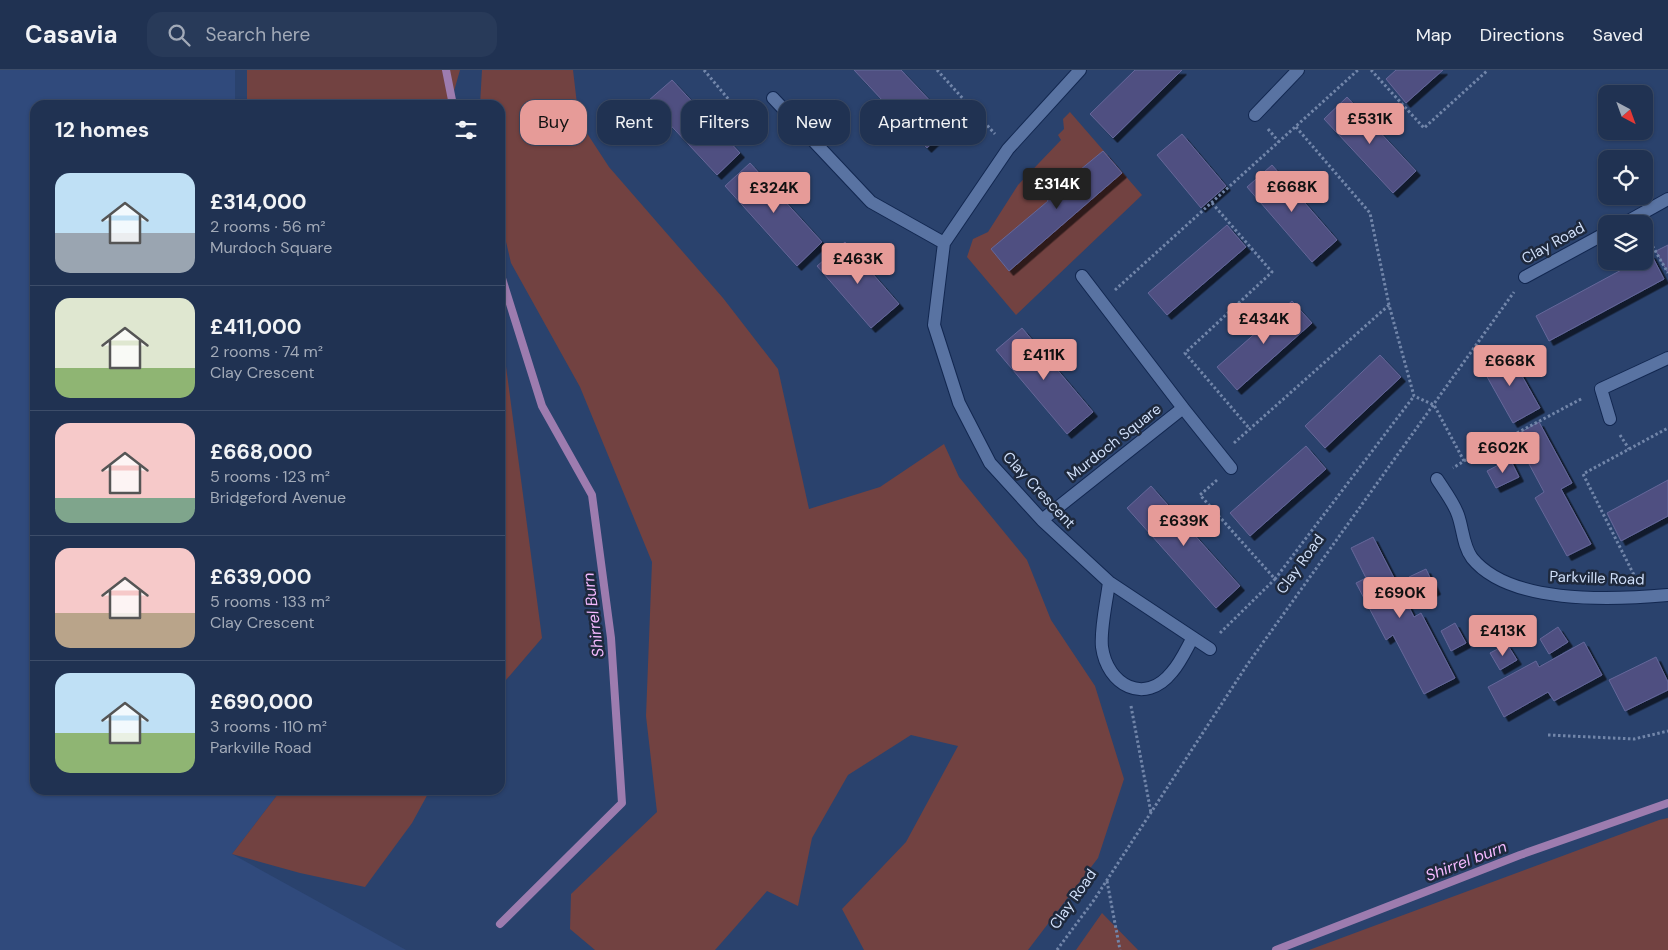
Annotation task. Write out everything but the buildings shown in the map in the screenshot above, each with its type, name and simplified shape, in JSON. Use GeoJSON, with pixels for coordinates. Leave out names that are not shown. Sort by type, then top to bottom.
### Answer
{"type":"FeatureCollection","features":[{"type":"Feature","properties":{"kind":"street","name":"Clay Crescent"},"geometry":{"type":"LineString","coordinates":[[1080,70],[1008,149],[944,243],[934,325],[959,403],[990,463],[1042,520],[1109,582],[1192,639],[1210,649]]}},
{"type":"Feature","properties":{"kind":"street"},"geometry":{"type":"LineString","coordinates":[[1255,115],[1298,70]]}},
{"type":"Feature","properties":{"kind":"street"},"geometry":{"type":"LineString","coordinates":[[773,98],[871,202],[944,243]]}},
{"type":"Feature","properties":{"kind":"street"},"geometry":{"type":"LineString","coordinates":[[1639,215],[1668,199]]}},
{"type":"Feature","properties":{"kind":"street","name":"Clay Road"},"geometry":{"type":"LineString","coordinates":[[1525,277],[1598,237]]}},
{"type":"Feature","properties":{"kind":"street","name":"Murdoch Square"},"geometry":{"type":"LineString","coordinates":[[1082,276],[1231,468]]}},
{"type":"Feature","properties":{"kind":"street"},"geometry":{"type":"LineString","coordinates":[[1610,419],[1601,389],[1668,358]]}},
{"type":"Feature","properties":{"kind":"street","name":"Murdoch Square"},"geometry":{"type":"LineString","coordinates":[[1042,520],[1183,408]]}},
{"type":"Feature","properties":{"kind":"street","name":"Parkville Road"},"geometry":{"type":"LineString","coordinates":[[1437,479],[1458,515],[1462,535],[1471,557],[1492,576],[1531,591],[1571,596],[1645,597],[1668,595]]}},
{"type":"Feature","properties":{"kind":"street"},"geometry":{"type":"LineString","coordinates":[[1109,582],[1102,645],[1107,668],[1127,686],[1150,689],[1161,682],[1172,673],[1192,639]]}},
{"type":"Feature","properties":{"kind":"path"},"geometry":{"type":"LineString","coordinates":[[704,70],[735,107],[773,98]]}},
{"type":"Feature","properties":{"kind":"path"},"geometry":{"type":"LineString","coordinates":[[936,70],[1008,149]]}},
{"type":"Feature","properties":{"kind":"path"},"geometry":{"type":"LineString","coordinates":[[1102,303],[1358,70]]}},
{"type":"Feature","properties":{"kind":"path"},"geometry":{"type":"LineString","coordinates":[[1371,70],[1424,128],[1486,71]]}},
{"type":"Feature","properties":{"kind":"path"},"geometry":{"type":"LineString","coordinates":[[1296,127],[1370,213],[1389,305],[1414,396]]}},
{"type":"Feature","properties":{"kind":"path"},"geometry":{"type":"LineString","coordinates":[[1212,203],[1272,272],[1185,353],[1249,428]]}},
{"type":"Feature","properties":{"kind":"path"},"geometry":{"type":"LineString","coordinates":[[1653,247],[1668,273]]}},
{"type":"Feature","properties":{"kind":"path","name":"Clay Road"},"geometry":{"type":"LineString","coordinates":[[1057,950],[1107,880],[1247,665],[1525,277]]}},
{"type":"Feature","properties":{"kind":"path"},"geometry":{"type":"LineString","coordinates":[[1221,455],[1389,305]]}},
{"type":"Feature","properties":{"kind":"path"},"geometry":{"type":"LineString","coordinates":[[1437,479],[1464,461],[1601,389]]}},
{"type":"Feature","properties":{"kind":"path"},"geometry":{"type":"LineString","coordinates":[[1414,396],[1434,405],[1464,461]]}},
{"type":"Feature","properties":{"kind":"path"},"geometry":{"type":"LineString","coordinates":[[1210,649],[1218,635],[1275,579],[1414,396]]}},
{"type":"Feature","properties":{"kind":"path"},"geometry":{"type":"LineString","coordinates":[[1645,597],[1583,474],[1668,428]]}},
{"type":"Feature","properties":{"kind":"path"},"geometry":{"type":"LineString","coordinates":[[1231,468],[1200,495],[1275,579]]}},
{"type":"Feature","properties":{"kind":"path"},"geometry":{"type":"LineString","coordinates":[[1127,686],[1151,812]]}},
{"type":"Feature","properties":{"kind":"path"},"geometry":{"type":"LineString","coordinates":[[1548,736],[1634,739],[1668,731]]}},
{"type":"Feature","properties":{"kind":"path"},"geometry":{"type":"LineString","coordinates":[[1107,880],[1120,950]]}},
{"type":"Feature","properties":{"kind":"shaded area"},"geometry":{"type":"Polygon","coordinates":[[[0,70],[235,70],[235,100],[30,100],[30,795],[277,795],[232,854],[406,950],[0,950],[0,70]]]}},
{"type":"Feature","properties":{"kind":"shaded area"},"geometry":{"type":"Polygon","coordinates":[[[247,70],[460,70],[451,100],[247,100],[247,70]]]}},
{"type":"Feature","properties":{"kind":"shaded area"},"geometry":{"type":"Polygon","coordinates":[[[482,70],[573,70],[577,100],[520,100],[520,145],[587,145],[587,133],[609,167],[723,298],[778,369],[809,509],[880,487],[944,444],[959,477],[1027,560],[1051,620],[1095,686],[1124,779],[1098,858],[1028,950],[864,950],[842,909],[906,842],[958,746],[911,735],[848,775],[812,838],[798,906],[767,891],[715,950],[595,950],[570,929],[571,894],[657,812],[646,716],[652,562],[580,387],[511,263],[505,237],[505,100],[480,100],[482,70]]]}},
{"type":"Feature","properties":{"kind":"shaded area"},"geometry":{"type":"Polygon","coordinates":[[[1070,112],[1142,195],[1016,315],[967,257],[973,239],[988,232],[1018,185],[1061,140],[1058,135],[1064,129],[1063,119],[1070,112]]]}},
{"type":"Feature","properties":{"kind":"shaded area"},"geometry":{"type":"Polygon","coordinates":[[[505,359],[542,638],[505,681],[505,359]]]}},
{"type":"Feature","properties":{"kind":"shaded area"},"geometry":{"type":"Polygon","coordinates":[[[277,795],[427,795],[412,823],[365,887],[300,873],[232,854],[277,795]]]}},
{"type":"Feature","properties":{"kind":"shaded area"},"geometry":{"type":"Polygon","coordinates":[[[1668,818],[1668,950],[1309,950],[1659,820],[1668,818]]]}},
{"type":"Feature","properties":{"kind":"shaded area"},"geometry":{"type":"Polygon","coordinates":[[[1102,913],[1138,950],[1076,950],[1102,913]]]}},
{"type":"Feature","properties":{"kind":"waterway","name":"Shirrel Burn"},"geometry":{"type":"LineString","coordinates":[[446,70],[452,100]]}},
{"type":"Feature","properties":{"kind":"waterway","name":"Shirrel Burn"},"geometry":{"type":"LineString","coordinates":[[500,924],[622,803],[611,638],[592,495],[542,406],[505,288]]}},
{"type":"Feature","properties":{"kind":"waterway","name":"Shirrel burn"},"geometry":{"type":"LineString","coordinates":[[1276,950],[1520,855],[1668,803]]}}]}
